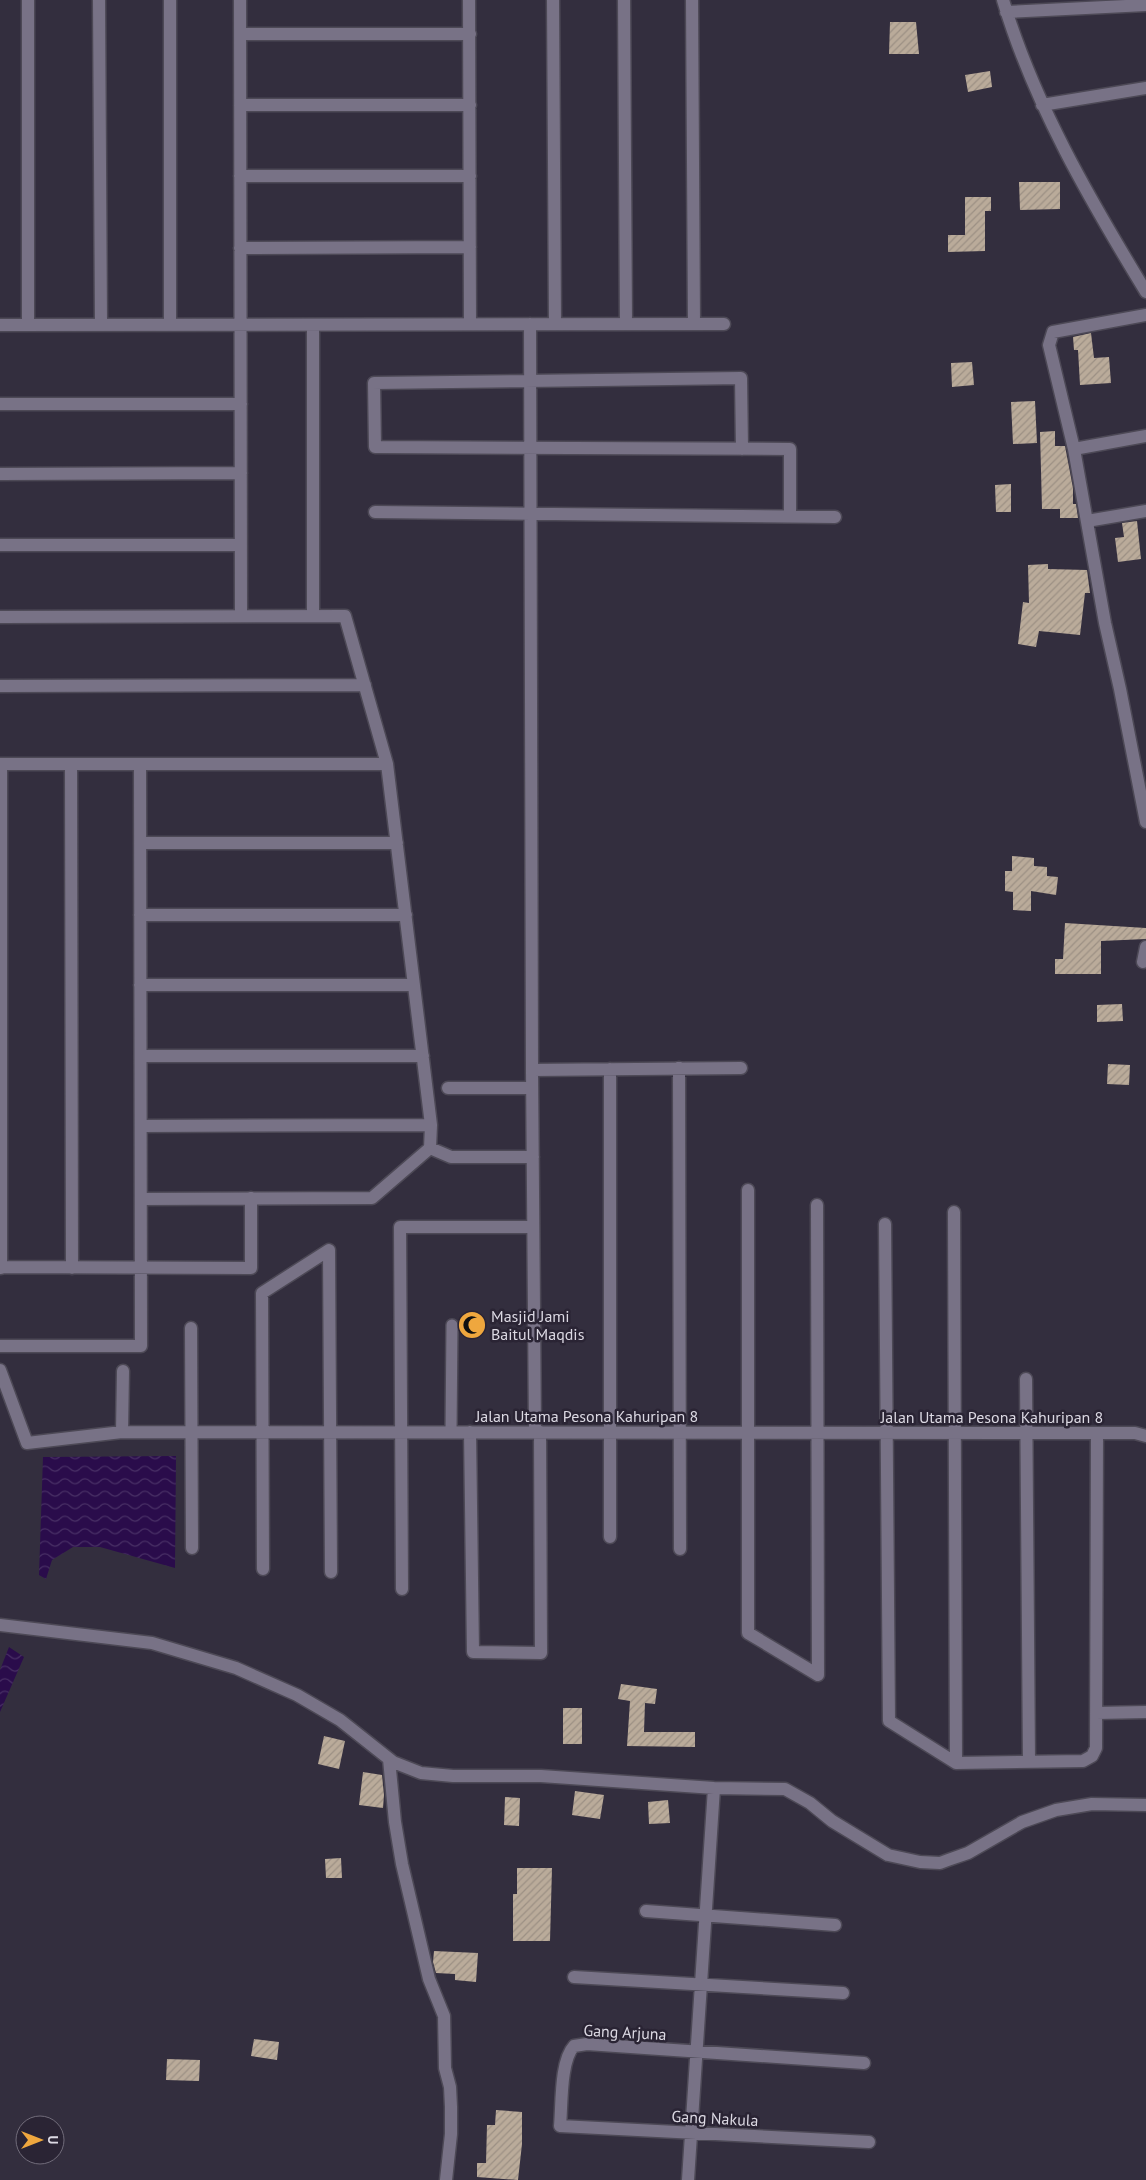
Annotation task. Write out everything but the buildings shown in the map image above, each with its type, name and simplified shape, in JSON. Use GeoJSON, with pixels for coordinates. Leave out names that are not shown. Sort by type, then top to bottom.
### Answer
{"type":"FeatureCollection","features":[{"type":"Feature","properties":{"kind":"street"},"geometry":{"type":"LineString","coordinates":[[28,0],[28,325]]}},
{"type":"Feature","properties":{"kind":"street"},"geometry":{"type":"LineString","coordinates":[[99,0],[100,325]]}},
{"type":"Feature","properties":{"kind":"street"},"geometry":{"type":"LineString","coordinates":[[170,0],[170,325]]}},
{"type":"Feature","properties":{"kind":"street"},"geometry":{"type":"LineString","coordinates":[[240,0],[240,616]]}},
{"type":"Feature","properties":{"kind":"street"},"geometry":{"type":"LineString","coordinates":[[469,0],[470,324]]}},
{"type":"Feature","properties":{"kind":"street"},"geometry":{"type":"LineString","coordinates":[[553,0],[555,324]]}},
{"type":"Feature","properties":{"kind":"street"},"geometry":{"type":"LineString","coordinates":[[624,0],[626,324]]}},
{"type":"Feature","properties":{"kind":"street"},"geometry":{"type":"LineString","coordinates":[[692,0],[694,324]]}},
{"type":"Feature","properties":{"kind":"street"},"geometry":{"type":"LineString","coordinates":[[1146,5],[1004,6],[1042,105],[1103,221],[1146,292]]}},
{"type":"Feature","properties":{"kind":"street"},"geometry":{"type":"LineString","coordinates":[[240,34],[470,34]]}},
{"type":"Feature","properties":{"kind":"street"},"geometry":{"type":"LineString","coordinates":[[1042,105],[1146,88]]}},
{"type":"Feature","properties":{"kind":"street"},"geometry":{"type":"LineString","coordinates":[[240,106],[470,106]]}},
{"type":"Feature","properties":{"kind":"street"},"geometry":{"type":"LineString","coordinates":[[240,176],[470,176]]}},
{"type":"Feature","properties":{"kind":"street"},"geometry":{"type":"LineString","coordinates":[[240,248],[470,247]]}},
{"type":"Feature","properties":{"kind":"street"},"geometry":{"type":"LineString","coordinates":[[1146,315],[1053,332],[1049,345],[1074,449],[1105,623],[1146,822]]}},
{"type":"Feature","properties":{"kind":"street"},"geometry":{"type":"LineString","coordinates":[[470,1432],[473,1652],[541,1653],[533,1227],[530,324]]}},
{"type":"Feature","properties":{"kind":"street"},"geometry":{"type":"LineString","coordinates":[[0,325],[724,324]]}},
{"type":"Feature","properties":{"kind":"street"},"geometry":{"type":"LineString","coordinates":[[313,325],[313,616]]}},
{"type":"Feature","properties":{"kind":"street"},"geometry":{"type":"LineString","coordinates":[[742,449],[741,378],[374,383],[375,447],[530,448],[742,449],[790,449],[790,517]]}},
{"type":"Feature","properties":{"kind":"street"},"geometry":{"type":"LineString","coordinates":[[0,404],[240,404]]}},
{"type":"Feature","properties":{"kind":"street"},"geometry":{"type":"LineString","coordinates":[[1074,449],[1146,436]]}},
{"type":"Feature","properties":{"kind":"street"},"geometry":{"type":"LineString","coordinates":[[0,474],[240,473]]}},
{"type":"Feature","properties":{"kind":"street"},"geometry":{"type":"LineString","coordinates":[[1087,521],[1146,511]]}},
{"type":"Feature","properties":{"kind":"street"},"geometry":{"type":"LineString","coordinates":[[375,512],[835,517]]}},
{"type":"Feature","properties":{"kind":"street"},"geometry":{"type":"LineString","coordinates":[[0,545],[240,545]]}},
{"type":"Feature","properties":{"kind":"street"},"geometry":{"type":"LineString","coordinates":[[0,617],[345,616],[386,764],[431,1125],[430,1148],[372,1198],[141,1199]]}},
{"type":"Feature","properties":{"kind":"street"},"geometry":{"type":"LineString","coordinates":[[0,686],[365,685]]}},
{"type":"Feature","properties":{"kind":"street"},"geometry":{"type":"LineString","coordinates":[[251,1198],[251,1268],[0,1268],[0,764],[386,764]]}},
{"type":"Feature","properties":{"kind":"street"},"geometry":{"type":"LineString","coordinates":[[71,764],[72,1268]]}},
{"type":"Feature","properties":{"kind":"street"},"geometry":{"type":"LineString","coordinates":[[0,1346],[141,1346],[140,764]]}},
{"type":"Feature","properties":{"kind":"street"},"geometry":{"type":"LineString","coordinates":[[140,844],[397,843]]}},
{"type":"Feature","properties":{"kind":"street"},"geometry":{"type":"LineString","coordinates":[[140,915],[406,915]]}},
{"type":"Feature","properties":{"kind":"street"},"geometry":{"type":"LineString","coordinates":[[1143,962],[1146,947]]}},
{"type":"Feature","properties":{"kind":"street"},"geometry":{"type":"LineString","coordinates":[[140,985],[414,985]]}},
{"type":"Feature","properties":{"kind":"street"},"geometry":{"type":"LineString","coordinates":[[141,1056],[422,1056]]}},
{"type":"Feature","properties":{"kind":"street"},"geometry":{"type":"LineString","coordinates":[[679,1068],[680,1549]]}},
{"type":"Feature","properties":{"kind":"street"},"geometry":{"type":"LineString","coordinates":[[532,1070],[741,1068]]}},
{"type":"Feature","properties":{"kind":"street"},"geometry":{"type":"LineString","coordinates":[[610,1069],[610,1537]]}},
{"type":"Feature","properties":{"kind":"street"},"geometry":{"type":"LineString","coordinates":[[448,1088],[532,1088]]}},
{"type":"Feature","properties":{"kind":"street"},"geometry":{"type":"LineString","coordinates":[[141,1126],[431,1125]]}},
{"type":"Feature","properties":{"kind":"street"},"geometry":{"type":"LineString","coordinates":[[430,1148],[451,1157],[533,1157]]}},
{"type":"Feature","properties":{"kind":"street"},"geometry":{"type":"LineString","coordinates":[[748,1190],[748,1633],[818,1675],[817,1205]]}},
{"type":"Feature","properties":{"kind":"street"},"geometry":{"type":"LineString","coordinates":[[954,1212],[956,1763]]}},
{"type":"Feature","properties":{"kind":"street"},"geometry":{"type":"LineString","coordinates":[[885,1224],[889,1721],[956,1763],[1083,1761],[1092,1756],[1096,1748],[1097,1433]]}},
{"type":"Feature","properties":{"kind":"street"},"geometry":{"type":"LineString","coordinates":[[402,1589],[400,1227],[533,1227]]}},
{"type":"Feature","properties":{"kind":"street"},"geometry":{"type":"LineString","coordinates":[[263,1569],[262,1293],[330,1250],[331,1572]]}},
{"type":"Feature","properties":{"kind":"street"},"geometry":{"type":"LineString","coordinates":[[191,1328],[192,1548]]}},
{"type":"Feature","properties":{"kind":"street","name":"Jalan Utama Pesona Kahuripan 8"},"geometry":{"type":"LineString","coordinates":[[0,1370],[27,1443],[122,1432],[1135,1433],[1146,1436]]}},
{"type":"Feature","properties":{"kind":"street"},"geometry":{"type":"LineString","coordinates":[[122,1432],[123,1371]]}},
{"type":"Feature","properties":{"kind":"street"},"geometry":{"type":"LineString","coordinates":[[1026,1379],[1028,1762]]}},
{"type":"Feature","properties":{"kind":"street"},"geometry":{"type":"LineString","coordinates":[[0,1625],[152,1643],[236,1668],[297,1695],[320,1708],[340,1720],[389,1759],[421,1773],[453,1776],[541,1776],[714,1788],[785,1789],[810,1802],[832,1821],[888,1855],[930,1863],[940,1863],[968,1853],[1022,1822],[1056,1810],[1092,1804],[1146,1805]]}},
{"type":"Feature","properties":{"kind":"street"},"geometry":{"type":"LineString","coordinates":[[1096,1713],[1146,1712]]}},
{"type":"Feature","properties":{"kind":"street"},"geometry":{"type":"LineString","coordinates":[[389,1759],[395,1822],[402,1864],[429,1979],[444,2016],[445,2068],[450,2087],[451,2107],[451,2134],[446,2180]]}},
{"type":"Feature","properties":{"kind":"street"},"geometry":{"type":"LineString","coordinates":[[688,2180],[703,1984],[714,1788]]}},
{"type":"Feature","properties":{"kind":"street"},"geometry":{"type":"LineString","coordinates":[[646,1911],[835,1925]]}},
{"type":"Feature","properties":{"kind":"street"},"geometry":{"type":"LineString","coordinates":[[574,1977],[843,1993]]}},
{"type":"Feature","properties":{"kind":"street","name":"Gang Arjuna"},"geometry":{"type":"LineString","coordinates":[[560,2126],[565,2064],[569,2051],[574,2046],[587,2044],[698,2053]]}},
{"type":"Feature","properties":{"kind":"street"},"geometry":{"type":"LineString","coordinates":[[698,2053],[864,2063]]}},
{"type":"Feature","properties":{"kind":"street","name":"Gang Nakula"},"geometry":{"type":"LineString","coordinates":[[560,2126],[869,2142]]}},
{"type":"Feature","properties":{"kind":"lane"},"geometry":{"type":"LineString","coordinates":[[451,1432],[452,1325]]}},
{"type":"Feature","properties":{"kind":"water"},"geometry":{"type":"Polygon","coordinates":[[[176,1456],[175,1568],[100,1547],[73,1547],[52,1560],[46,1579],[39,1575],[43,1457],[176,1456]]]}},
{"type":"Feature","properties":{"kind":"water"},"geometry":{"type":"Polygon","coordinates":[[[9,1647],[24,1657],[0,1712],[0,1670],[9,1647]]]}},
{"type":"Feature","properties":{"kind":"place","name":"Masjid Jami Baitul Maqdis"},"geometry":{"type":"Point","coordinates":[472,1325]}}]}
